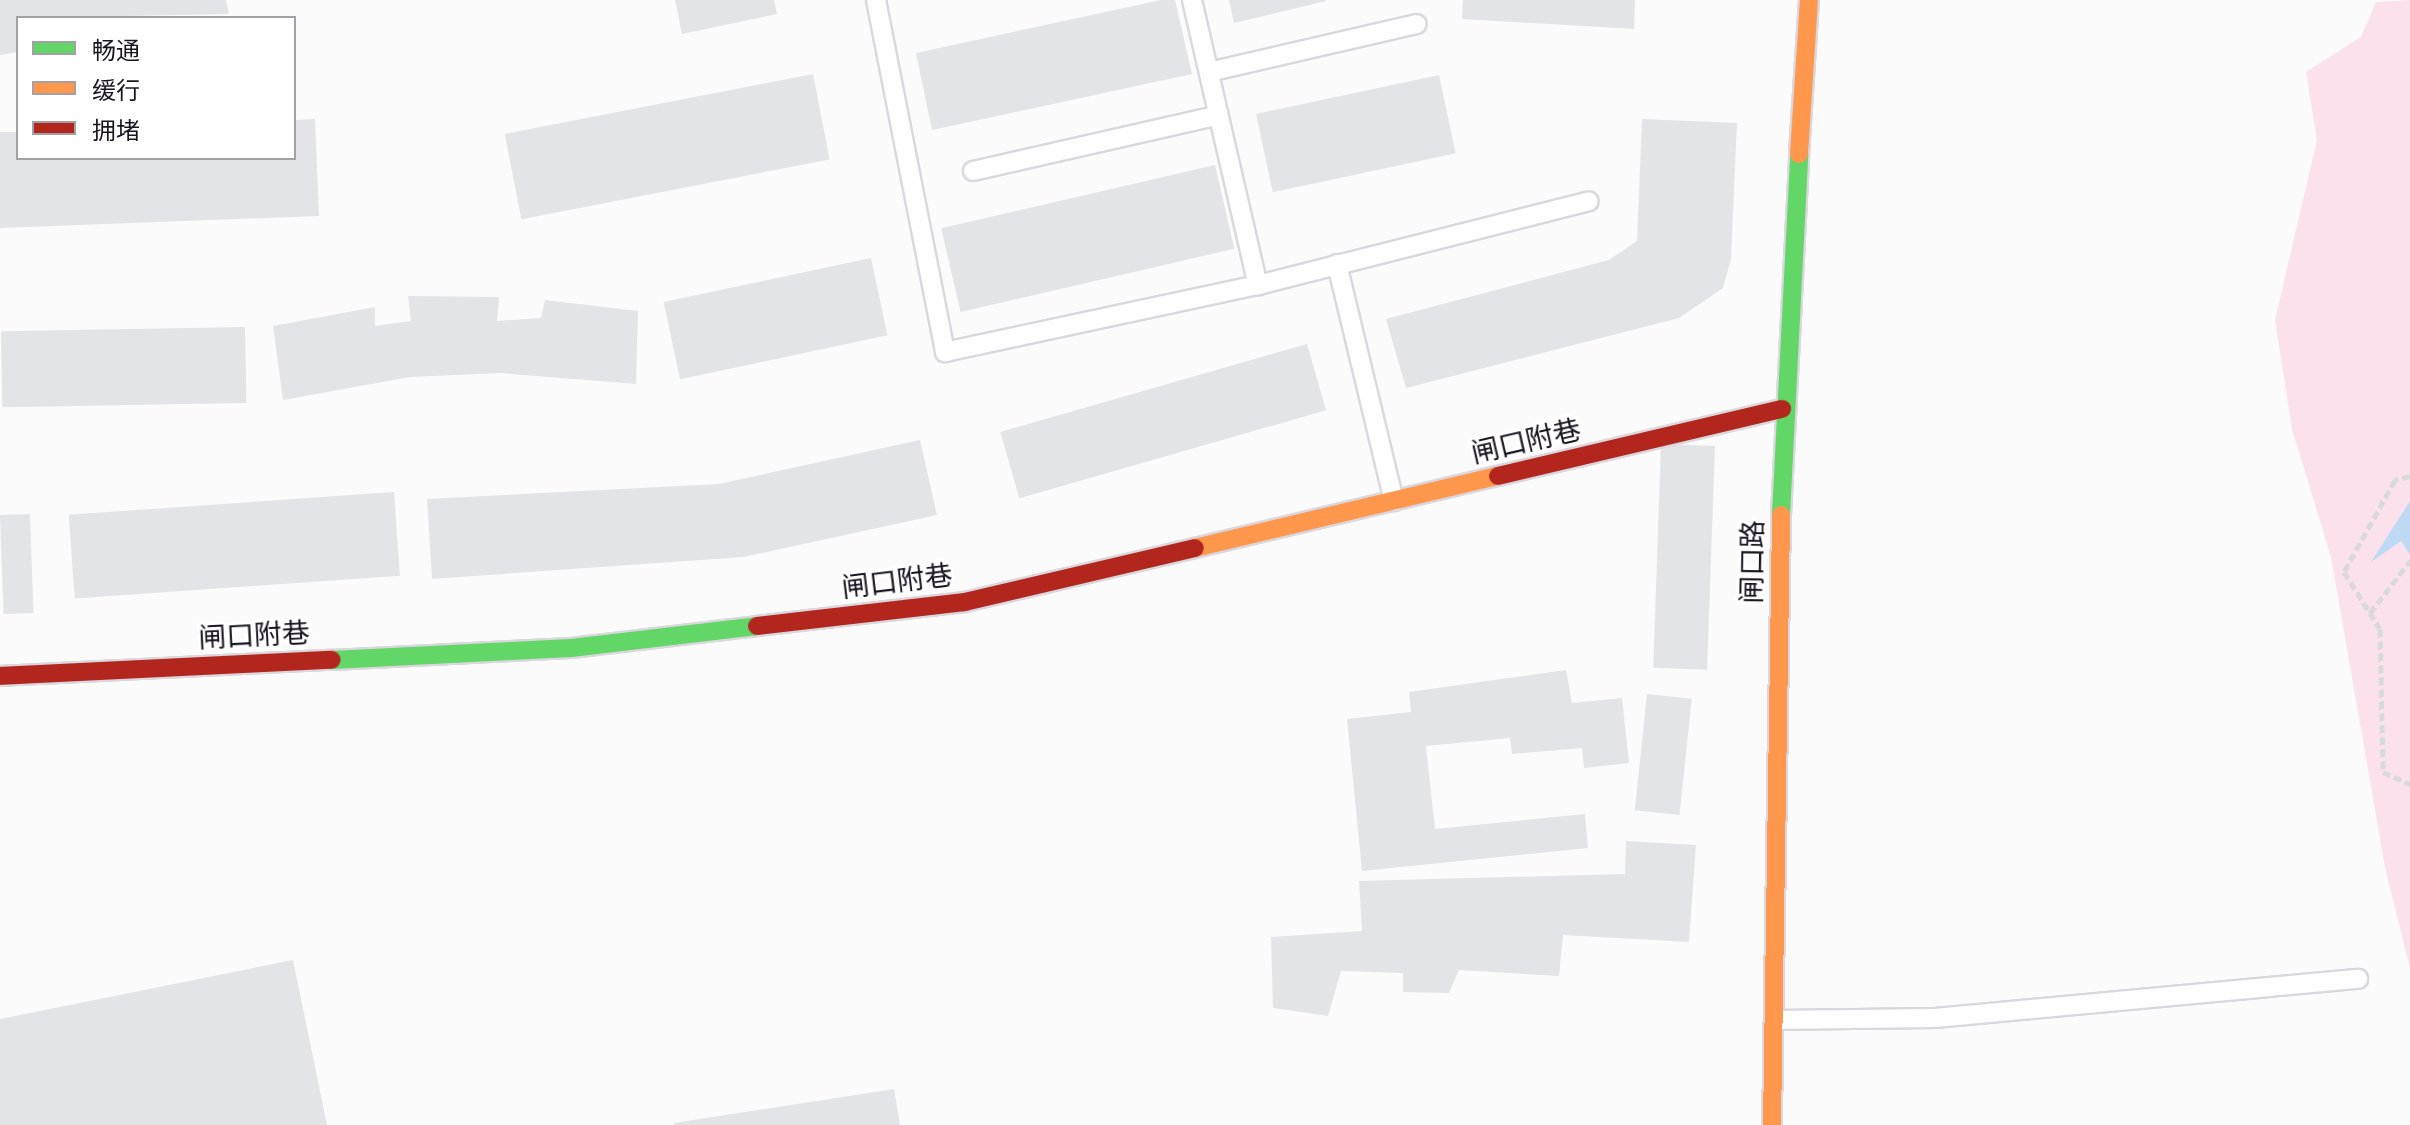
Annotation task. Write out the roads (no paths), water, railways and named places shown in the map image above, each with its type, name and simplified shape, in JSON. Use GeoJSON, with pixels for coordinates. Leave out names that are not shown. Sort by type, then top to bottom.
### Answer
{"type":"FeatureCollection","features":[{"type":"Feature","properties":{"kind":"street","name":"闸口路"},"geometry":{"type":"LineString","coordinates":[[1772,1125],[1782,409],[1809,0]]}},
{"type":"Feature","properties":{"kind":"street","name":"闸口附巷"},"geometry":{"type":"LineString","coordinates":[[0,676],[571,648],[965,602],[1782,409]]}},
{"type":"Feature","properties":{"kind":"lane"},"geometry":{"type":"LineString","coordinates":[[876,0],[945,352],[1258,285],[1589,201]]}},
{"type":"Feature","properties":{"kind":"lane"},"geometry":{"type":"LineString","coordinates":[[1192,0],[1258,285]]}},
{"type":"Feature","properties":{"kind":"lane"},"geometry":{"type":"LineString","coordinates":[[1209,72],[1417,24]]}},
{"type":"Feature","properties":{"kind":"lane"},"geometry":{"type":"LineString","coordinates":[[973,171],[1219,115]]}},
{"type":"Feature","properties":{"kind":"lane"},"geometry":{"type":"LineString","coordinates":[[1337,264],[1394,501]]}},
{"type":"Feature","properties":{"kind":"lane"},"geometry":{"type":"LineString","coordinates":[[1774,1020],[1935,1018],[2358,979]]}},
{"type":"Feature","properties":{"kind":"water"},"geometry":{"type":"Polygon","coordinates":[[[2410,501],[2410,555],[2401,541],[2371,562],[2410,501]]]}}]}
